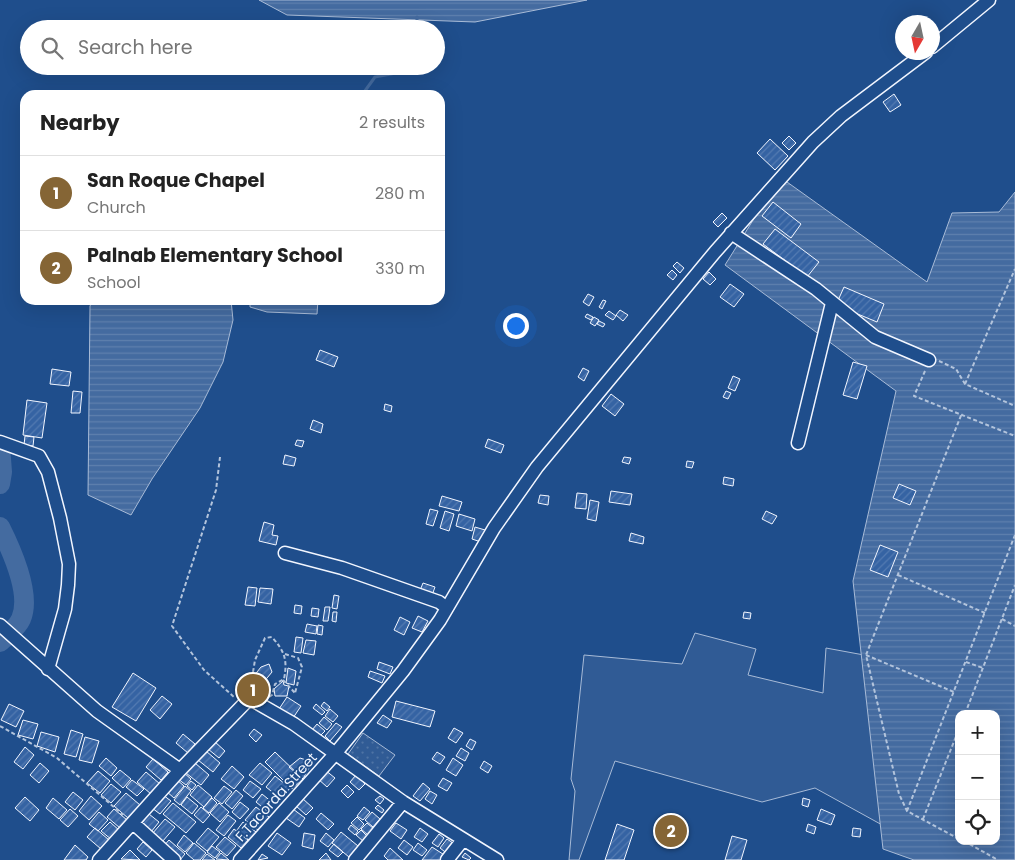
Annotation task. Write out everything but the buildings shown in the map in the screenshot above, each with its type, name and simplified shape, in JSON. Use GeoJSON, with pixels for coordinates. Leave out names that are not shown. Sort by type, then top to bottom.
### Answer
{"type":"FeatureCollection","features":[{"type":"Feature","properties":{"kind":"street"},"geometry":{"type":"LineString","coordinates":[[940,40],[989,0]]}},
{"type":"Feature","properties":{"kind":"street","name":"F.Tacorda Street"},"geometry":{"type":"LineString","coordinates":[[240,860],[335,754],[403,671],[447,608],[494,528],[537,467],[731,233],[820,136],[841,116],[915,60]]}},
{"type":"Feature","properties":{"kind":"street"},"geometry":{"type":"LineString","coordinates":[[731,233],[816,289],[875,337],[929,360]]}},
{"type":"Feature","properties":{"kind":"street"},"geometry":{"type":"LineString","coordinates":[[798,443],[832,303]]}},
{"type":"Feature","properties":{"kind":"street"},"geometry":{"type":"LineString","coordinates":[[0,442],[39,456],[48,472],[69,564],[65,609],[48,669]]}},
{"type":"Feature","properties":{"kind":"street"},"geometry":{"type":"LineString","coordinates":[[285,553],[342,568],[439,602],[447,608]]}},
{"type":"Feature","properties":{"kind":"street"},"geometry":{"type":"LineString","coordinates":[[3,627],[97,711],[180,770]]}},
{"type":"Feature","properties":{"kind":"street"},"geometry":{"type":"LineString","coordinates":[[99,860],[180,770],[247,701],[261,704],[403,802],[462,841],[497,860]]}},
{"type":"Feature","properties":{"kind":"street"},"geometry":{"type":"LineString","coordinates":[[355,860],[403,802]]}},
{"type":"Feature","properties":{"kind":"street"},"geometry":{"type":"LineString","coordinates":[[133,823],[174,860]]}},
{"type":"Feature","properties":{"kind":"street"},"geometry":{"type":"LineString","coordinates":[[447,860],[462,841]]}},
{"type":"Feature","properties":{"kind":"path"},"geometry":{"type":"LineString","coordinates":[[964,384],[1015,269]]}},
{"type":"Feature","properties":{"kind":"path"},"geometry":{"type":"LineString","coordinates":[[1015,406],[964,384],[956,369],[934,359],[929,360],[914,396],[962,413],[1015,436]]}},
{"type":"Feature","properties":{"kind":"path"},"geometry":{"type":"LineString","coordinates":[[955,836],[908,810],[898,794],[866,655],[962,413]]}},
{"type":"Feature","properties":{"kind":"path"},"geometry":{"type":"LineString","coordinates":[[220,457],[216,490],[172,626],[204,670],[243,705]]}},
{"type":"Feature","properties":{"kind":"path"},"geometry":{"type":"LineString","coordinates":[[908,810],[1015,535]]}},
{"type":"Feature","properties":{"kind":"path"},"geometry":{"type":"LineString","coordinates":[[898,575],[985,613]]}},
{"type":"Feature","properties":{"kind":"path"},"geometry":{"type":"LineString","coordinates":[[966,710],[1015,585]]}},
{"type":"Feature","properties":{"kind":"path"},"geometry":{"type":"LineString","coordinates":[[1002,619],[1015,626]]}},
{"type":"Feature","properties":{"kind":"path"},"geometry":{"type":"LineString","coordinates":[[246,690],[252,678],[255,660],[265,638],[272,637],[284,653],[286,670],[283,679],[275,684],[272,695],[261,704]]}},
{"type":"Feature","properties":{"kind":"path"},"geometry":{"type":"LineString","coordinates":[[283,679],[295,693],[302,667],[298,658],[284,653]]}},
{"type":"Feature","properties":{"kind":"path"},"geometry":{"type":"LineString","coordinates":[[866,655],[954,692]]}},
{"type":"Feature","properties":{"kind":"path"},"geometry":{"type":"LineString","coordinates":[[966,662],[982,668]]}},
{"type":"Feature","properties":{"kind":"path"},"geometry":{"type":"LineString","coordinates":[[0,726],[57,758],[133,823]]}},
{"type":"Feature","properties":{"kind":"path"},"geometry":{"type":"LineString","coordinates":[[923,819],[955,739]]}},
{"type":"Feature","properties":{"kind":"path"},"geometry":{"type":"LineString","coordinates":[[971,845],[998,860]]}},
{"type":"Feature","properties":{"kind":"shaded area"},"geometry":{"type":"Polygon","coordinates":[[[259,0],[587,0],[475,22],[287,15],[259,0]]]}},
{"type":"Feature","properties":{"kind":"shaded area"},"geometry":{"type":"Polygon","coordinates":[[[780,177],[927,282],[952,213],[999,212],[1015,192],[1015,860],[914,860],[883,849],[853,581],[896,391],[725,265],[780,177]]]}},
{"type":"Feature","properties":{"kind":"shaded area"},"geometry":{"type":"Polygon","coordinates":[[[232,305],[233,320],[223,362],[200,408],[152,479],[131,515],[88,495],[90,306],[232,305]]]}},
{"type":"Feature","properties":{"kind":"shaded area"},"geometry":{"type":"Polygon","coordinates":[[[250,305],[318,305],[317,314],[267,312],[250,307],[250,305]]]}},
{"type":"Feature","properties":{"kind":"shaded area"},"geometry":{"type":"Polygon","coordinates":[[[695,633],[756,649],[748,675],[823,693],[826,648],[864,655],[884,826],[815,788],[762,802],[615,761],[579,860],[569,860],[575,791],[571,779],[584,655],[682,664],[695,633]]]}},
{"type":"Feature","properties":{"kind":"shaded area"},"geometry":{"type":"Polygon","coordinates":[[[363,733],[395,755],[379,776],[348,754],[363,733]]]}},
{"type":"Feature","properties":{"kind":"waterway"},"geometry":{"type":"LineString","coordinates":[[366,90],[375,77],[386,75]]}},
{"type":"Feature","properties":{"kind":"waterway"},"geometry":{"type":"LineString","coordinates":[[0,446],[2,472],[0,484]]}},
{"type":"Feature","properties":{"kind":"waterway"},"geometry":{"type":"LineString","coordinates":[[0,527],[19,572],[24,597],[24,609],[21,619],[0,642]]}},
{"type":"Feature","properties":{"kind":"place","name":"San Roque Chapel"},"geometry":{"type":"Point","coordinates":[253,690]}},
{"type":"Feature","properties":{"kind":"place","name":"Palnab Elementary School"},"geometry":{"type":"Point","coordinates":[671,831]}}]}
